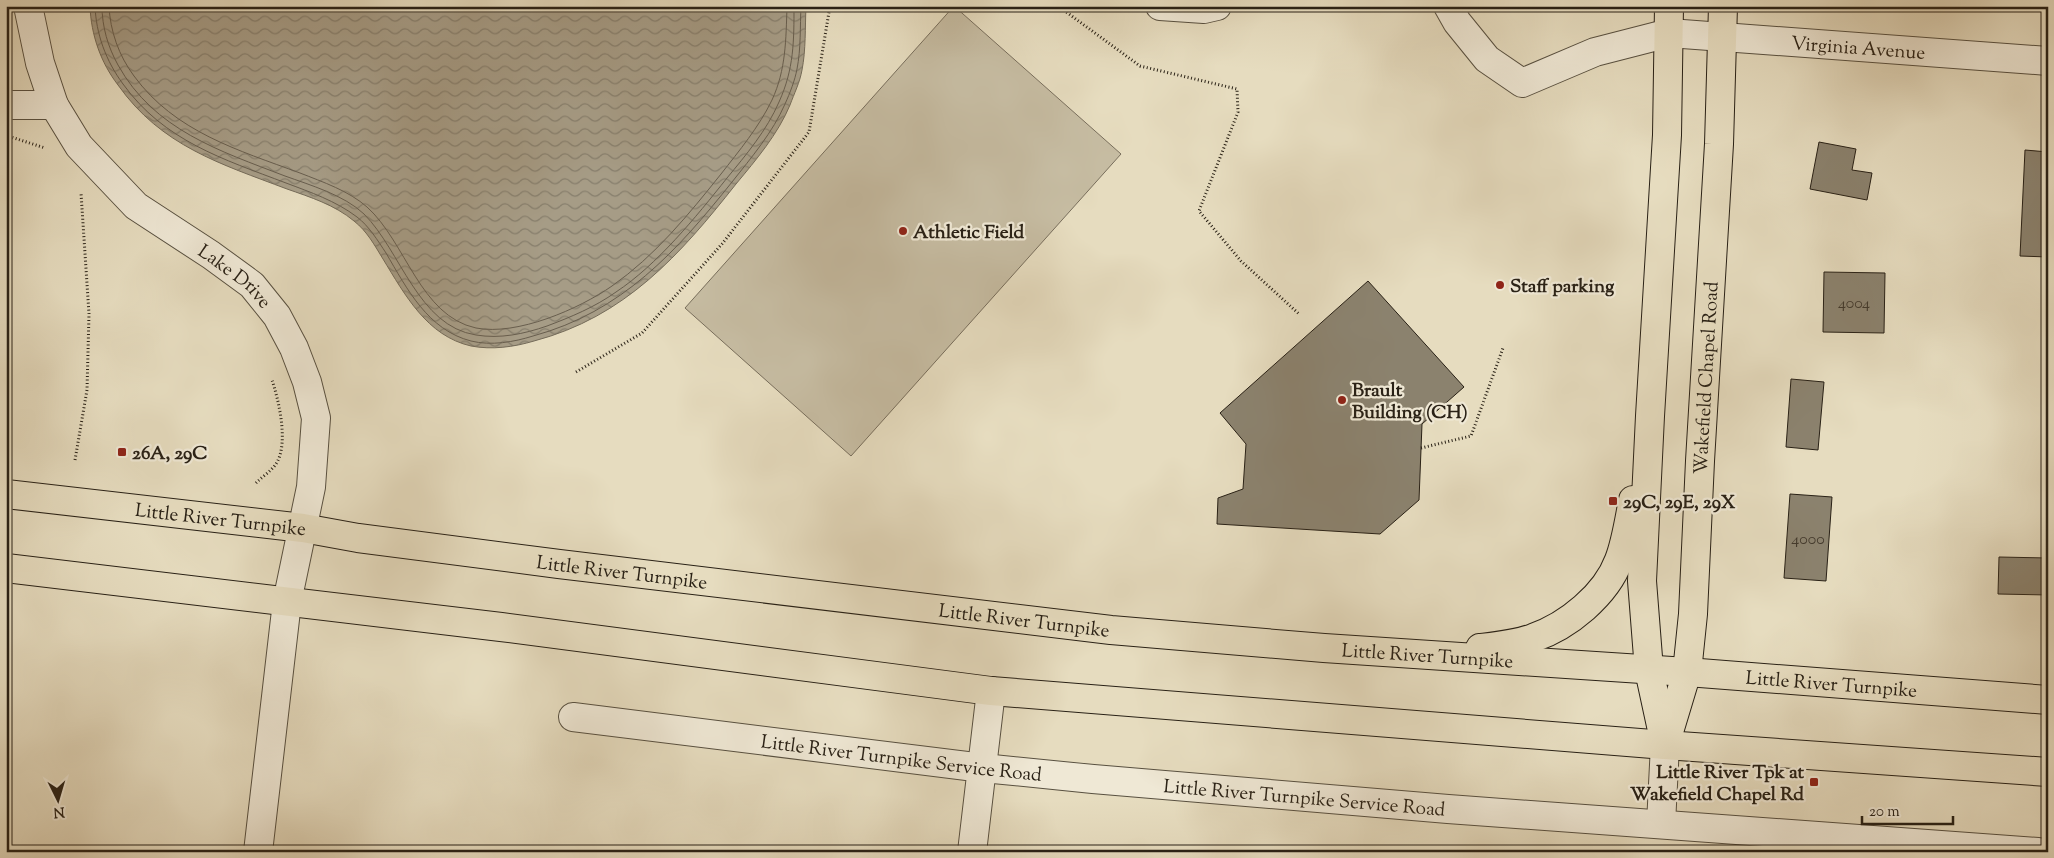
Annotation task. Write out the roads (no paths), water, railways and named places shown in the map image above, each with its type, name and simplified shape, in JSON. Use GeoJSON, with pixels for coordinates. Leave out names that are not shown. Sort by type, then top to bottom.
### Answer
{"type":"FeatureCollection","features":[{"type":"Feature","properties":{"kind":"main road","name":"Wakefield Chapel Road"},"geometry":{"type":"LineString","coordinates":[[1665,745],[1649,670],[1642,581],[1667,135],[1668,6]]}},
{"type":"Feature","properties":{"kind":"main road","name":"Wakefield Chapel Road"},"geometry":{"type":"LineString","coordinates":[[1665,745],[1687,672],[1693,614],[1724,37],[1724,6]]}},
{"type":"Feature","properties":{"kind":"main road"},"geometry":{"type":"LineString","coordinates":[[1425,655],[1496,646],[1533,638],[1559,626],[1581,610],[1604,589],[1619,561],[1650,416]]}},
{"type":"Feature","properties":{"kind":"main road","name":"Little River Turnpike"},"geometry":{"type":"LineString","coordinates":[[6,494],[303,528],[358,538],[1111,630],[1425,655],[1687,672],[2048,700]]}},
{"type":"Feature","properties":{"kind":"main road"},"geometry":{"type":"LineString","coordinates":[[6,568],[492,626],[991,691],[1665,745],[2048,772]]}},
{"type":"Feature","properties":{"kind":"street","name":"Lake Drive"},"geometry":{"type":"LineString","coordinates":[[28,6],[40,63],[54,105],[79,146],[136,206],[211,255],[252,285],[277,316],[294,348],[304,373],[316,418],[310,487],[287,602],[258,852]]}},
{"type":"Feature","properties":{"kind":"street"},"geometry":{"type":"LineString","coordinates":[[1160,6],[1204,9],[1217,6]]}},
{"type":"Feature","properties":{"kind":"street","name":"Virginia Avenue"},"geometry":{"type":"LineString","coordinates":[[1448,6],[1457,22],[1488,59],[1522,82],[1595,52],[1668,33],[2048,61]]}},
{"type":"Feature","properties":{"kind":"street"},"geometry":{"type":"LineString","coordinates":[[6,105],[54,105]]}},
{"type":"Feature","properties":{"kind":"street"},"geometry":{"type":"LineString","coordinates":[[972,852],[991,691]]}},
{"type":"Feature","properties":{"kind":"street","name":"Little River Turnpike Service Road"},"geometry":{"type":"LineString","coordinates":[[573,717],[983,768],[1429,807],[2028,851]]}},
{"type":"Feature","properties":{"kind":"street","name":"Wakefield Chapel Road"},"geometry":{"type":"LineString","coordinates":[[1660,824],[1665,745]]}},
{"type":"Feature","properties":{"kind":"water"},"geometry":{"type":"Polygon","coordinates":[[[90,6],[806,6],[805,46],[802,70],[797,88],[785,116],[773,136],[715,210],[671,259],[623,299],[596,316],[567,330],[534,341],[495,348],[471,346],[455,341],[430,324],[409,300],[367,234],[347,215],[322,202],[216,161],[173,138],[153,123],[135,106],[118,85],[102,58],[92,27],[90,6]]]}},
{"type":"Feature","properties":{"kind":"place","name":"Athletic Field"},"geometry":{"type":"Point","coordinates":[903,231]}},
{"type":"Feature","properties":{"kind":"place","name":"Staff parking"},"geometry":{"type":"Point","coordinates":[1500,285]}},
{"type":"Feature","properties":{"kind":"place","name":"Brault Building (CH)"},"geometry":{"type":"Point","coordinates":[1342,400]}},
{"type":"Feature","properties":{"kind":"place","name":"26A, 29C"},"geometry":{"type":"Point","coordinates":[122,452]}},
{"type":"Feature","properties":{"kind":"place","name":"29C, 29E, 29X"},"geometry":{"type":"Point","coordinates":[1613,501]}},
{"type":"Feature","properties":{"kind":"place","name":"Little River Tpk at Wakefield Chapel Rd"},"geometry":{"type":"Point","coordinates":[1814,782]}}]}
